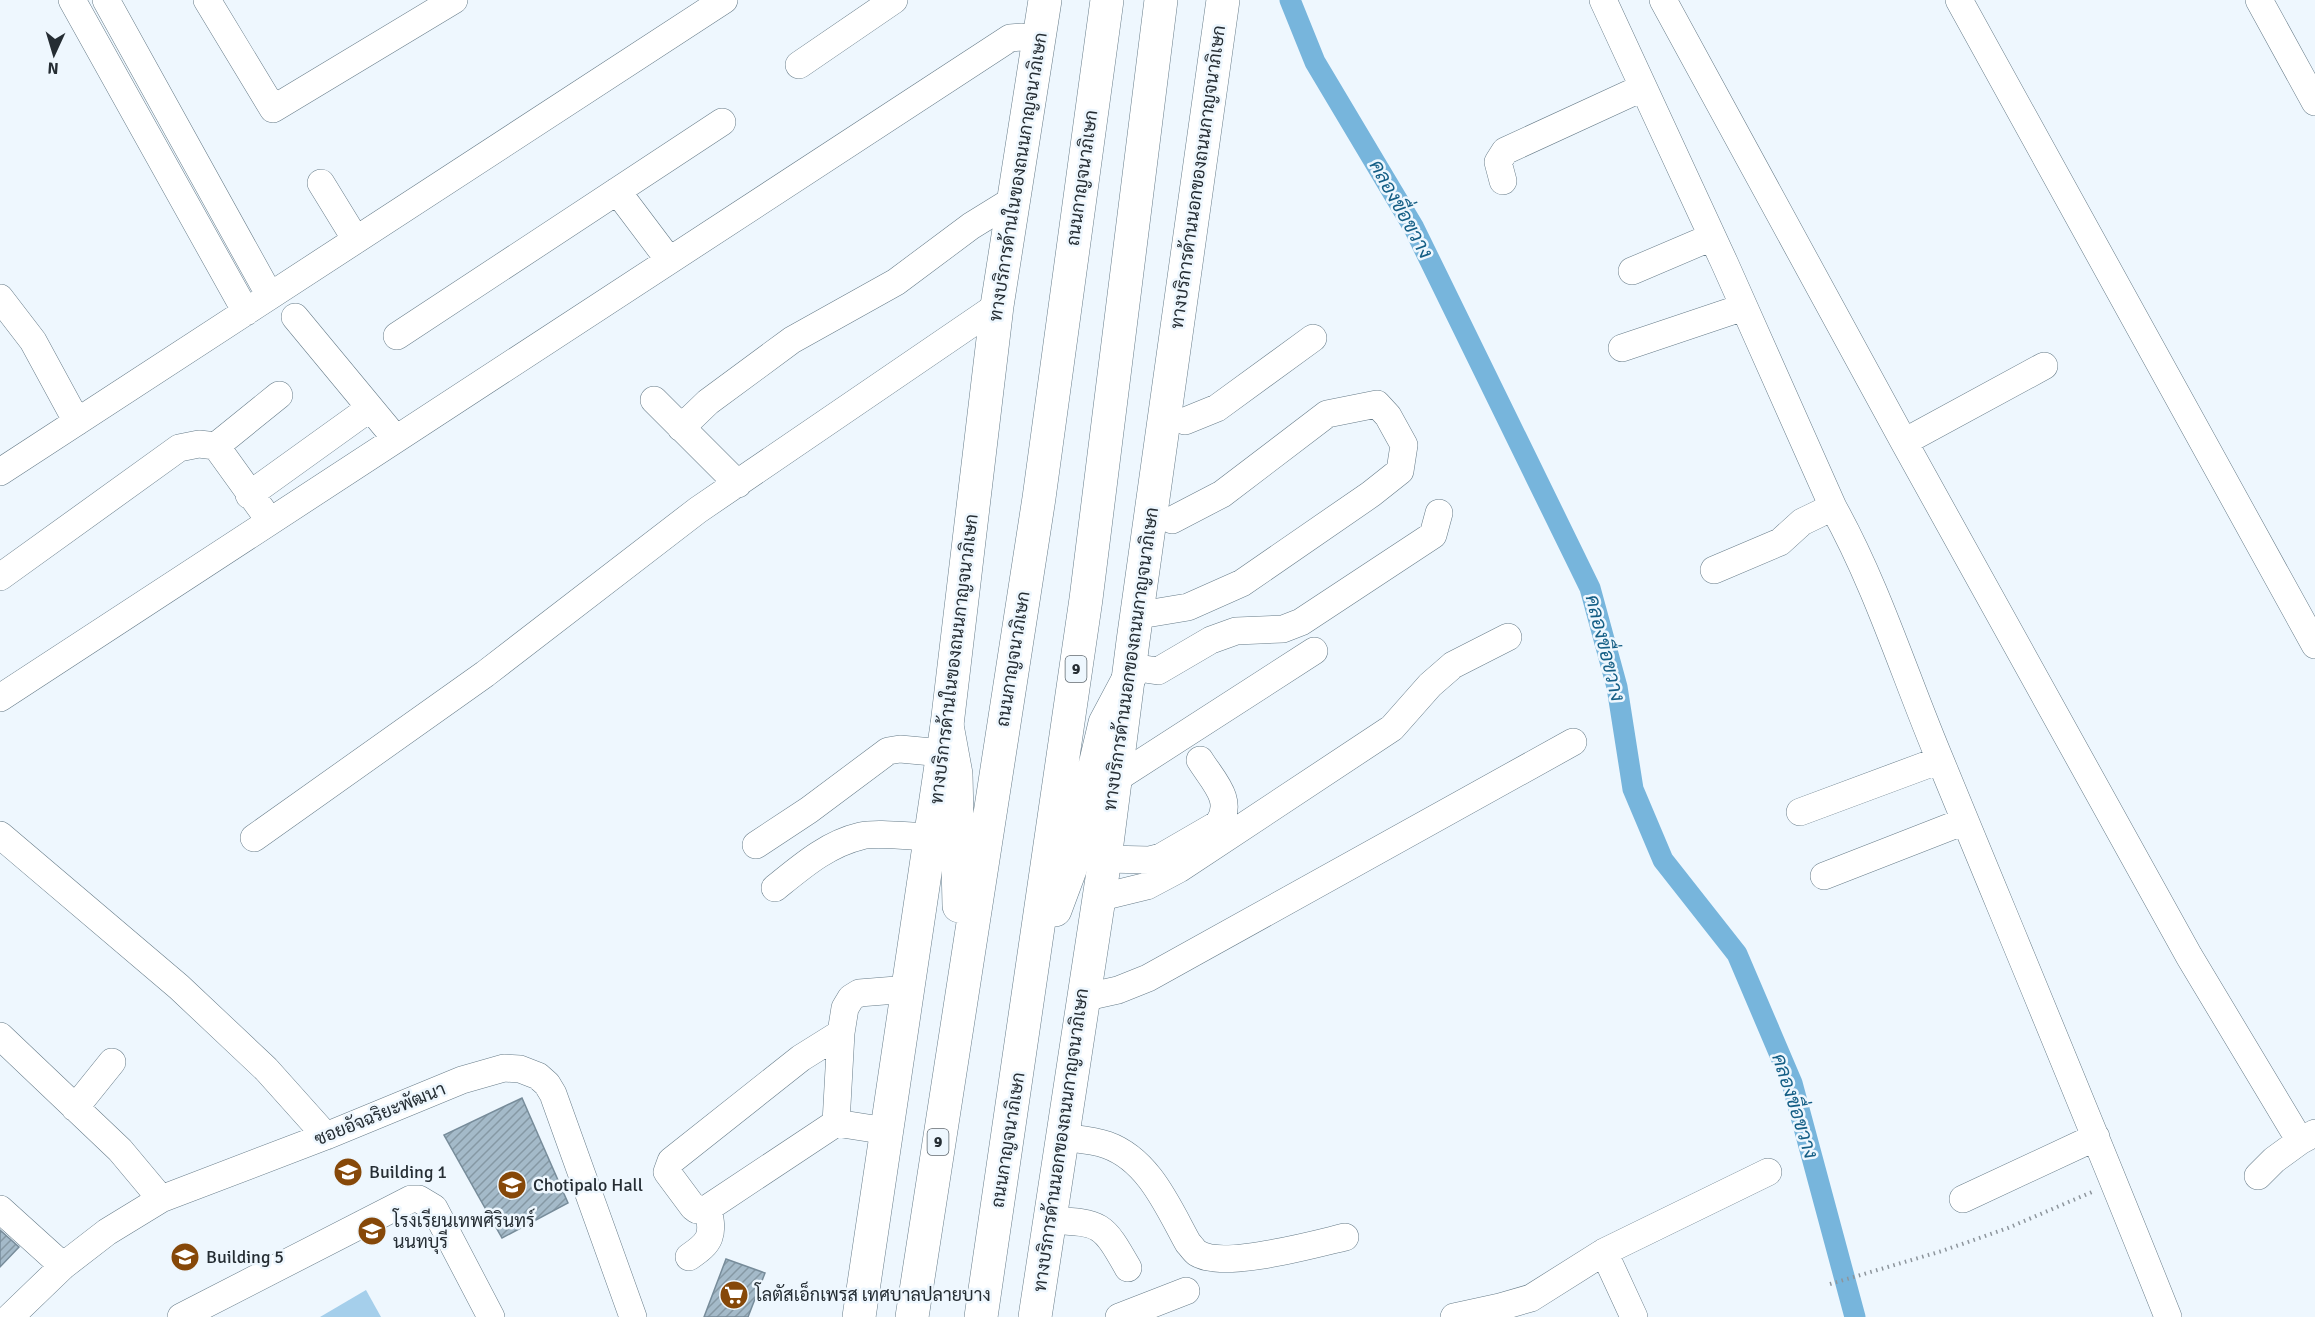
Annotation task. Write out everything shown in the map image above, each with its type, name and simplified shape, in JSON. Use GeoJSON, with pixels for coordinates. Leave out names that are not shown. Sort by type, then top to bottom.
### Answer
{"type":"FeatureCollection","features":[{"type":"Feature","properties":{"kind":"main road"},"geometry":{"type":"LineString","coordinates":[[1004,257],[1005,205],[1013,107],[1026,0]]}},
{"type":"Feature","properties":{"kind":"main road","name":"ทางบริการด้านในของถนนกาญจนาภิเษก"},"geometry":{"type":"LineString","coordinates":[[859,1317],[945,739],[997,306],[1045,0]]}},
{"type":"Feature","properties":{"kind":"main road","name":"ถนนกาญจนาภิเษก"},"geometry":{"type":"LineString","coordinates":[[912,1317],[960,995],[1039,498],[1107,0]]}},
{"type":"Feature","properties":{"kind":"main road","name":"ทางบริการด้านนอกของถนนกาญจนาภิเษก"},"geometry":{"type":"LineString","coordinates":[[1035,1317],[1105,859],[1114,780],[1223,0]]}},
{"type":"Feature","properties":{"kind":"main road"},"geometry":{"type":"LineString","coordinates":[[1035,957],[1071,867],[1106,723],[1152,613],[1172,520],[1242,19],[1229,0]]}},
{"type":"Feature","properties":{"kind":"main road","name":"ถนนกาญจนาภิเษก"},"geometry":{"type":"LineString","coordinates":[[981,1317],[1086,598],[1160,10]]}},
{"type":"Feature","properties":{"kind":"main road"},"geometry":{"type":"LineString","coordinates":[[945,739],[957,784],[960,995]]}},
{"type":"Feature","properties":{"kind":"street"},"geometry":{"type":"LineString","coordinates":[[72,0],[246,312]]}},
{"type":"Feature","properties":{"kind":"street"},"geometry":{"type":"LineString","coordinates":[[106,0],[270,296]]}},
{"type":"Feature","properties":{"kind":"street"},"geometry":{"type":"LineString","coordinates":[[207,0],[273,109],[454,0]]}},
{"type":"Feature","properties":{"kind":"street"},"geometry":{"type":"LineString","coordinates":[[0,472],[724,0]]}},
{"type":"Feature","properties":{"kind":"street"},"geometry":{"type":"LineString","coordinates":[[799,65],[894,0]]}},
{"type":"Feature","properties":{"kind":"street"},"geometry":{"type":"LineString","coordinates":[[1603,0],[1833,507],[1854,545],[2168,1317]]}},
{"type":"Feature","properties":{"kind":"street"},"geometry":{"type":"LineString","coordinates":[[1663,0],[1904,442],[2189,956],[2308,1137],[2274,1160],[2258,1176]]}},
{"type":"Feature","properties":{"kind":"street"},"geometry":{"type":"LineString","coordinates":[[1959,0],[2315,645]]}},
{"type":"Feature","properties":{"kind":"street"},"geometry":{"type":"LineString","coordinates":[[2259,0],[2315,102]]}},
{"type":"Feature","properties":{"kind":"street"},"geometry":{"type":"LineString","coordinates":[[0,698],[1010,38],[1022,37]]}},
{"type":"Feature","properties":{"kind":"street"},"geometry":{"type":"LineString","coordinates":[[1503,181],[1498,162],[1505,151],[1642,88]]}},
{"type":"Feature","properties":{"kind":"street"},"geometry":{"type":"LineString","coordinates":[[397,336],[722,122]]}},
{"type":"Feature","properties":{"kind":"street"},"geometry":{"type":"LineString","coordinates":[[321,183],[356,240]]}},
{"type":"Feature","properties":{"kind":"street"},"geometry":{"type":"LineString","coordinates":[[617,191],[669,260]]}},
{"type":"Feature","properties":{"kind":"street"},"geometry":{"type":"LineString","coordinates":[[681,428],[708,402],[792,340],[896,282],[971,226],[1005,205]]}},
{"type":"Feature","properties":{"kind":"street"},"geometry":{"type":"LineString","coordinates":[[1632,272],[1712,237]]}},
{"type":"Feature","properties":{"kind":"street"},"geometry":{"type":"LineString","coordinates":[[0,298],[33,341],[77,422]]}},
{"type":"Feature","properties":{"kind":"street"},"geometry":{"type":"LineString","coordinates":[[254,837],[485,674],[698,510],[997,306]]}},
{"type":"Feature","properties":{"kind":"street"},"geometry":{"type":"LineString","coordinates":[[1622,348],[1744,307]]}},
{"type":"Feature","properties":{"kind":"street"},"geometry":{"type":"LineString","coordinates":[[295,317],[396,439]]}},
{"type":"Feature","properties":{"kind":"street"},"geometry":{"type":"LineString","coordinates":[[1185,421],[1217,408],[1313,338]]}},
{"type":"Feature","properties":{"kind":"street"},"geometry":{"type":"LineString","coordinates":[[1904,442],[2044,366]]}},
{"type":"Feature","properties":{"kind":"street"},"geometry":{"type":"LineString","coordinates":[[0,578],[179,448],[199,444],[216,446],[279,395]]}},
{"type":"Feature","properties":{"kind":"street"},"geometry":{"type":"LineString","coordinates":[[654,400],[738,484]]}},
{"type":"Feature","properties":{"kind":"street"},"geometry":{"type":"LineString","coordinates":[[1152,613],[1188,607],[1212,598],[1272,564],[1400,471],[1404,446],[1388,416],[1377,404],[1327,414],[1222,494],[1172,520]]}},
{"type":"Feature","properties":{"kind":"street"},"geometry":{"type":"LineString","coordinates":[[249,495],[370,408]]}},
{"type":"Feature","properties":{"kind":"street"},"geometry":{"type":"LineString","coordinates":[[216,446],[249,495],[270,521]]}},
{"type":"Feature","properties":{"kind":"street"},"geometry":{"type":"LineString","coordinates":[[1714,570],[1780,542],[1802,522],[1833,507]]}},
{"type":"Feature","properties":{"kind":"street"},"geometry":{"type":"LineString","coordinates":[[1131,661],[1158,671],[1211,640],[1236,631],[1283,629],[1301,622],[1433,535],[1439,513]]}},
{"type":"Feature","properties":{"kind":"street"},"geometry":{"type":"LineString","coordinates":[[1098,898],[1147,886],[1179,869],[1392,728],[1430,685],[1453,665],[1508,637]]}},
{"type":"Feature","properties":{"kind":"street"},"geometry":{"type":"LineString","coordinates":[[1114,780],[1314,651]]}},
{"type":"Feature","properties":{"kind":"street"},"geometry":{"type":"LineString","coordinates":[[756,845],[809,810],[888,751],[945,739]]}},
{"type":"Feature","properties":{"kind":"street"},"geometry":{"type":"LineString","coordinates":[[1082,998],[1118,990],[1148,978],[1574,742]]}},
{"type":"Feature","properties":{"kind":"street"},"geometry":{"type":"LineString","coordinates":[[1105,859],[1149,860],[1161,856],[1218,824],[1225,815],[1226,801],[1200,760]]}},
{"type":"Feature","properties":{"kind":"street"},"geometry":{"type":"LineString","coordinates":[[1800,812],[1940,760]]}},
{"type":"Feature","properties":{"kind":"street"},"geometry":{"type":"LineString","coordinates":[[1824,876],[1965,821]]}},
{"type":"Feature","properties":{"kind":"street"},"geometry":{"type":"LineString","coordinates":[[0,835],[179,987],[266,1069],[326,1136]]}},
{"type":"Feature","properties":{"kind":"street"},"geometry":{"type":"LineString","coordinates":[[775,888],[809,861],[833,846],[863,835],[931,837]]}},
{"type":"Feature","properties":{"kind":"street"},"geometry":{"type":"LineString","coordinates":[[836,1123],[841,1033],[845,1008],[850,998],[859,993],[909,988]]}},
{"type":"Feature","properties":{"kind":"street"},"geometry":{"type":"LineString","coordinates":[[841,1033],[801,1058],[671,1161],[667,1172],[669,1177],[693,1208],[698,1210],[708,1208],[836,1123],[887,1131]]}},
{"type":"Feature","properties":{"kind":"street"},"geometry":{"type":"LineString","coordinates":[[0,1036],[120,1150],[160,1199]]}},
{"type":"Feature","properties":{"kind":"street"},"geometry":{"type":"LineString","coordinates":[[75,1108],[112,1062]]}},
{"type":"Feature","properties":{"kind":"street","name":"ซอยอัจฉริยะพัฒนา"},"geometry":{"type":"LineString","coordinates":[[23,1311],[63,1266],[106,1232],[160,1199],[326,1136],[462,1080],[504,1068],[520,1069],[538,1076],[553,1094],[633,1317]]}},
{"type":"Feature","properties":{"kind":"street"},"geometry":{"type":"LineString","coordinates":[[1062,1137],[1107,1145],[1127,1155],[1143,1168],[1188,1243],[1198,1254],[1212,1258],[1268,1254],[1345,1237]]}},
{"type":"Feature","properties":{"kind":"street"},"geometry":{"type":"LineString","coordinates":[[1963,1199],[2096,1137]]}},
{"type":"Feature","properties":{"kind":"street"},"geometry":{"type":"LineString","coordinates":[[1454,1317],[1531,1298],[1604,1252],[1768,1172]]}},
{"type":"Feature","properties":{"kind":"street"},"geometry":{"type":"LineString","coordinates":[[182,1317],[411,1198],[419,1199],[434,1208],[491,1317]]}},
{"type":"Feature","properties":{"kind":"street"},"geometry":{"type":"LineString","coordinates":[[688,1257],[702,1248],[710,1239],[711,1223],[708,1208]]}},
{"type":"Feature","properties":{"kind":"street"},"geometry":{"type":"LineString","coordinates":[[0,1209],[63,1266]]}},
{"type":"Feature","properties":{"kind":"street"},"geometry":{"type":"LineString","coordinates":[[1049,1220],[1084,1222],[1101,1228],[1111,1238],[1128,1268]]}},
{"type":"Feature","properties":{"kind":"street"},"geometry":{"type":"LineString","coordinates":[[1604,1252],[1634,1317]]}},
{"type":"Feature","properties":{"kind":"street"},"geometry":{"type":"LineString","coordinates":[[1119,1317],[1186,1291]]}},
{"type":"Feature","properties":{"kind":"path"},"geometry":{"type":"LineString","coordinates":[[1830,1284],[1942,1251],[2008,1228],[2114,1182]]}},
{"type":"Feature","properties":{"kind":"shaded area"},"geometry":{"type":"Polygon","coordinates":[[[366,1290],[381,1317],[320,1317],[366,1290]]]}},
{"type":"Feature","properties":{"kind":"building"},"geometry":{"type":"Polygon","coordinates":[[[522,1098],[568,1203],[502,1238],[444,1135],[522,1098]]]}},
{"type":"Feature","properties":{"kind":"building"},"geometry":{"type":"Polygon","coordinates":[[[0,1230],[19,1247],[0,1267],[0,1230]]]}},
{"type":"Feature","properties":{"kind":"building","name":"โลตัสเอ็กเพรส เทศบาลปลายบาง"},"geometry":{"type":"Polygon","coordinates":[[[726,1259],[765,1273],[748,1317],[704,1317],[726,1259]]]}},
{"type":"Feature","properties":{"kind":"waterway","name":"คลองขื่อขวาง"},"geometry":{"type":"LineString","coordinates":[[1290,0],[1315,62],[1414,228],[1590,588],[1617,687],[1633,789],[1663,860],[1737,954],[1792,1083],[1855,1317]]}},
{"type":"Feature","properties":{"kind":"place","name":"Building 1"},"geometry":{"type":"Point","coordinates":[348,1172]}},
{"type":"Feature","properties":{"kind":"place","name":"Chotipalo Hall"},"geometry":{"type":"Point","coordinates":[512,1185]}},
{"type":"Feature","properties":{"kind":"place","name":"โรงเรียนเทพศิรินทร์ นนทบุรี"},"geometry":{"type":"Point","coordinates":[372,1231]}},
{"type":"Feature","properties":{"kind":"place","name":"Building 5"},"geometry":{"type":"Point","coordinates":[185,1257]}},
{"type":"Feature","properties":{"kind":"place","name":"โลตัสเอ็กเพรส เทศบาลปลายบาง"},"geometry":{"type":"Point","coordinates":[734,1295]}}]}
